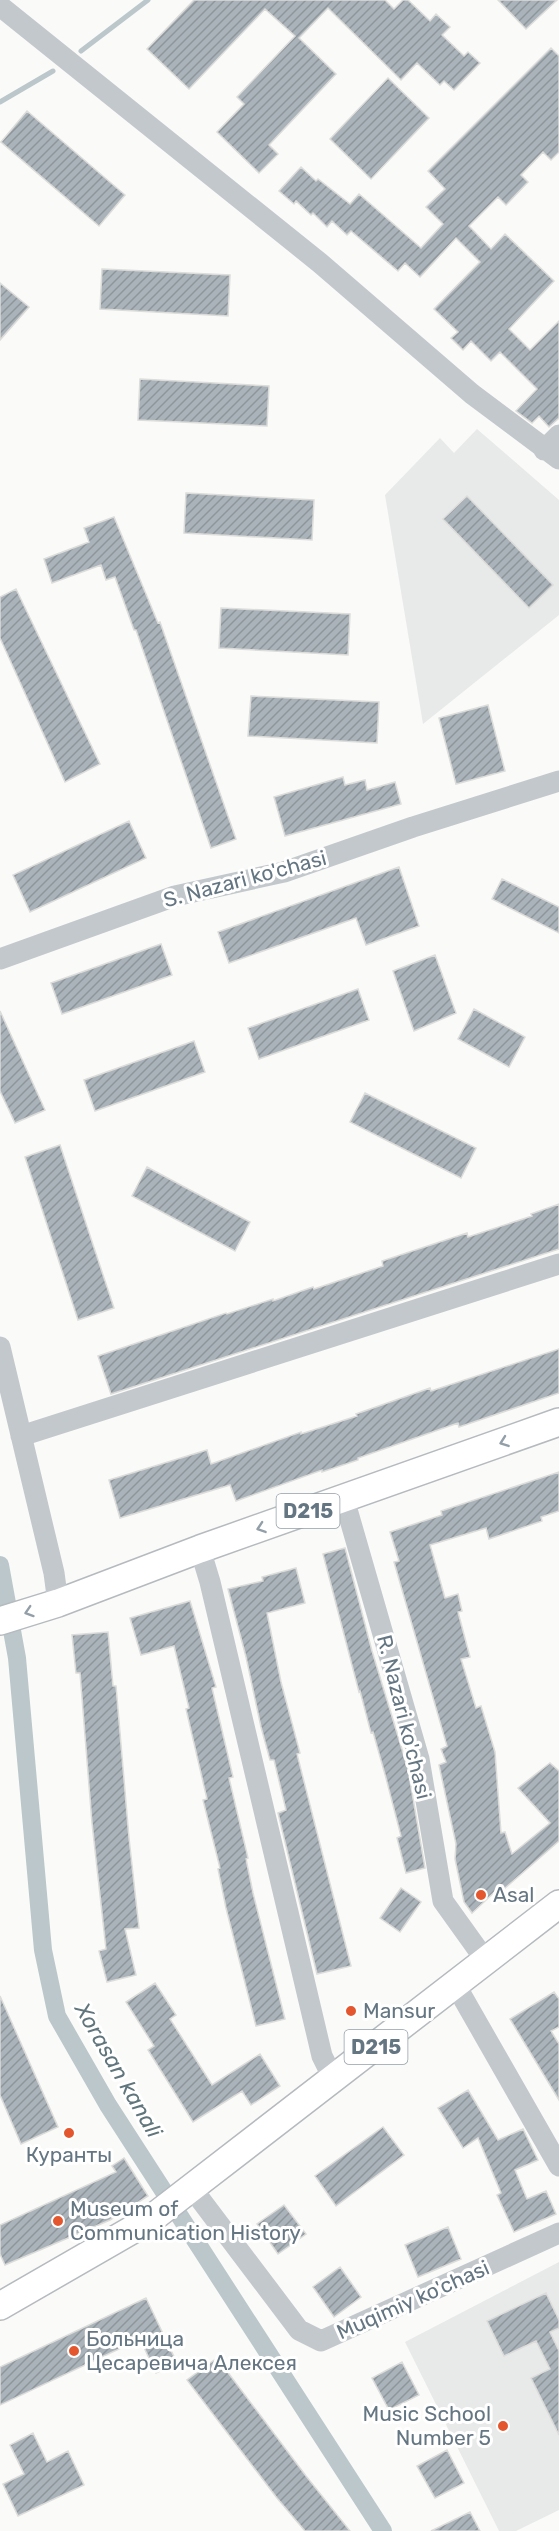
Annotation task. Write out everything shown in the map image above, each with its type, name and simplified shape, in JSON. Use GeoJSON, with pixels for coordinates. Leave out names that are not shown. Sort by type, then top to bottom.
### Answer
{"type":"FeatureCollection","features":[{"type":"Feature","properties":{"kind":"main road","name":"D215"},"geometry":{"type":"LineString","coordinates":[[0,1621],[559,1422]]}},
{"type":"Feature","properties":{"kind":"main road","name":"D215"},"geometry":{"type":"LineString","coordinates":[[1,2303],[151,2219],[334,2080],[559,1904]]}},
{"type":"Feature","properties":{"kind":"street"},"geometry":{"type":"LineString","coordinates":[[0,6],[293,241],[472,394],[552,454],[559,435]]}},
{"type":"Feature","properties":{"kind":"street","name":"S. Nazari ko'chasi"},"geometry":{"type":"LineString","coordinates":[[0,959],[175,896],[284,872],[413,827],[559,781]]}},
{"type":"Feature","properties":{"kind":"street"},"geometry":{"type":"LineString","coordinates":[[21,1436],[559,1264]]}},
{"type":"Feature","properties":{"kind":"street"},"geometry":{"type":"LineString","coordinates":[[0,1347],[54,1574],[58,1602]]}},
{"type":"Feature","properties":{"kind":"street","name":"R. Nazari ko'chasi"},"geometry":{"type":"LineString","coordinates":[[344,1499],[419,1760],[443,1901],[486,1961]]}},
{"type":"Feature","properties":{"kind":"street"},"geometry":{"type":"LineString","coordinates":[[201,1549],[322,2056],[334,2080]]}},
{"type":"Feature","properties":{"kind":"street"},"geometry":{"type":"LineString","coordinates":[[455,1984],[559,2166]]}},
{"type":"Feature","properties":{"kind":"street","name":"Muqimiy ko'chasi"},"geometry":{"type":"LineString","coordinates":[[191,2187],[298,2330],[321,2341],[559,2233]]}},
{"type":"Feature","properties":{"kind":"shaded area"},"geometry":{"type":"Polygon","coordinates":[[[477,429],[559,500],[559,615],[423,724],[385,495],[440,438],[454,453],[477,429]]]}},
{"type":"Feature","properties":{"kind":"shaded area","name":"Music School Number 5"},"geometry":{"type":"Polygon","coordinates":[[[559,2262],[559,2510],[516,2531],[499,2531],[405,2342],[559,2262]]]}},
{"type":"Feature","properties":{"kind":"building"},"geometry":{"type":"Polygon","coordinates":[[[194,0],[385,0],[394,9],[403,0],[408,0],[430,21],[436,14],[450,27],[442,35],[464,56],[468,52],[480,63],[454,90],[444,81],[440,85],[417,63],[401,80],[328,8],[299,38],[336,74],[269,145],[278,154],[259,173],[217,132],[244,104],[237,97],[295,36],[265,9],[189,89],[147,49],[194,0]]]}},
{"type":"Feature","properties":{"kind":"building"},"geometry":{"type":"Polygon","coordinates":[[[498,0],[557,0],[526,29],[498,0]]]}},
{"type":"Feature","properties":{"kind":"building"},"geometry":{"type":"Polygon","coordinates":[[[551,48],[559,56],[559,152],[551,160],[543,152],[521,175],[528,182],[506,205],[498,197],[469,226],[491,249],[505,234],[554,281],[509,329],[530,350],[559,321],[559,418],[549,427],[539,416],[532,423],[516,411],[537,389],[500,352],[491,361],[471,341],[463,350],[451,338],[458,332],[434,309],[480,262],[456,238],[420,277],[405,263],[398,271],[351,231],[347,235],[332,221],[327,227],[313,213],[311,215],[296,201],[294,204],[279,191],[301,167],[316,181],[318,179],[350,204],[359,194],[421,248],[443,224],[426,207],[445,189],[428,171],[551,48]]]}},
{"type":"Feature","properties":{"kind":"building"},"geometry":{"type":"Polygon","coordinates":[[[388,78],[429,118],[371,179],[330,139],[388,78]]]}},
{"type":"Feature","properties":{"kind":"building"},"geometry":{"type":"Polygon","coordinates":[[[27,111],[125,195],[99,226],[1,142],[27,111]]]}},
{"type":"Feature","properties":{"kind":"building"},"geometry":{"type":"Polygon","coordinates":[[[102,269],[230,275],[228,316],[100,309],[102,269]]]}},
{"type":"Feature","properties":{"kind":"building"},"geometry":{"type":"Polygon","coordinates":[[[0,283],[29,307],[0,340],[0,283]]]}},
{"type":"Feature","properties":{"kind":"building"},"geometry":{"type":"Polygon","coordinates":[[[140,379],[269,386],[267,426],[138,420],[140,379]]]}},
{"type":"Feature","properties":{"kind":"building"},"geometry":{"type":"Polygon","coordinates":[[[186,493],[314,500],[312,540],[184,533],[186,493]]]}},
{"type":"Feature","properties":{"kind":"building"},"geometry":{"type":"Polygon","coordinates":[[[467,496],[553,585],[529,608],[443,519],[467,496]]]}},
{"type":"Feature","properties":{"kind":"building"},"geometry":{"type":"Polygon","coordinates":[[[114,517],[158,623],[160,622],[236,839],[211,848],[136,630],[134,630],[115,577],[106,580],[101,565],[52,583],[44,559],[89,542],[84,528],[114,517]]]}},
{"type":"Feature","properties":{"kind":"building"},"geometry":{"type":"Polygon","coordinates":[[[16,589],[100,764],[65,782],[0,638],[0,597],[16,589]]]}},
{"type":"Feature","properties":{"kind":"building"},"geometry":{"type":"Polygon","coordinates":[[[221,608],[350,614],[348,655],[219,648],[221,608]]]}},
{"type":"Feature","properties":{"kind":"building"},"geometry":{"type":"Polygon","coordinates":[[[251,696],[379,702],[377,743],[248,736],[251,696]]]}},
{"type":"Feature","properties":{"kind":"building"},"geometry":{"type":"Polygon","coordinates":[[[488,705],[505,771],[456,784],[439,718],[488,705]]]}},
{"type":"Feature","properties":{"kind":"building"},"geometry":{"type":"Polygon","coordinates":[[[343,777],[345,785],[365,780],[367,790],[395,782],[401,804],[285,836],[274,797],[343,777]]]}},
{"type":"Feature","properties":{"kind":"building"},"geometry":{"type":"Polygon","coordinates":[[[129,821],[146,858],[30,912],[13,875],[129,821]]]}},
{"type":"Feature","properties":{"kind":"building"},"geometry":{"type":"Polygon","coordinates":[[[399,867],[419,926],[366,945],[356,918],[229,963],[218,932],[399,867]]]}},
{"type":"Feature","properties":{"kind":"building"},"geometry":{"type":"Polygon","coordinates":[[[502,879],[559,907],[559,933],[492,899],[502,879]]]}},
{"type":"Feature","properties":{"kind":"building"},"geometry":{"type":"Polygon","coordinates":[[[161,944],[172,975],[62,1014],[51,983],[161,944]]]}},
{"type":"Feature","properties":{"kind":"building"},"geometry":{"type":"Polygon","coordinates":[[[435,955],[456,1013],[414,1031],[393,971],[435,955]]]}},
{"type":"Feature","properties":{"kind":"building"},"geometry":{"type":"Polygon","coordinates":[[[358,989],[369,1020],[259,1059],[248,1028],[358,989]]]}},
{"type":"Feature","properties":{"kind":"building"},"geometry":{"type":"Polygon","coordinates":[[[474,1009],[525,1037],[509,1067],[458,1039],[474,1009]]]}},
{"type":"Feature","properties":{"kind":"building"},"geometry":{"type":"Polygon","coordinates":[[[0,1011],[45,1110],[15,1123],[0,1091],[0,1011]]]}},
{"type":"Feature","properties":{"kind":"building"},"geometry":{"type":"Polygon","coordinates":[[[194,1041],[205,1072],[95,1111],[84,1080],[194,1041]]]}},
{"type":"Feature","properties":{"kind":"building"},"geometry":{"type":"Polygon","coordinates":[[[365,1093],[476,1148],[461,1178],[350,1122],[365,1093]]]}},
{"type":"Feature","properties":{"kind":"building"},"geometry":{"type":"Polygon","coordinates":[[[60,1145],[114,1308],[78,1320],[25,1157],[60,1145]]]}},
{"type":"Feature","properties":{"kind":"building"},"geometry":{"type":"Polygon","coordinates":[[[147,1167],[250,1222],[235,1251],[132,1196],[147,1167]]]}},
{"type":"Feature","properties":{"kind":"building"},"geometry":{"type":"Polygon","coordinates":[[[559,1204],[559,1249],[111,1394],[98,1356],[226,1313],[273,1299],[273,1301],[313,1287],[314,1289],[383,1266],[382,1261],[467,1233],[468,1237],[532,1216],[531,1214],[559,1204]]]}},
{"type":"Feature","properties":{"kind":"building"},"geometry":{"type":"Polygon","coordinates":[[[559,1349],[559,1393],[459,1427],[458,1423],[236,1501],[230,1485],[120,1518],[109,1480],[207,1450],[211,1464],[301,1432],[301,1434],[357,1416],[356,1414],[430,1388],[431,1391],[559,1349]]]}},
{"type":"Feature","properties":{"kind":"building"},"geometry":{"type":"Polygon","coordinates":[[[559,1472],[559,1511],[541,1517],[542,1521],[489,1539],[486,1528],[430,1545],[445,1598],[458,1594],[462,1611],[458,1612],[470,1657],[461,1659],[476,1708],[481,1706],[495,1752],[501,1833],[505,1832],[512,1854],[550,1823],[518,1788],[550,1763],[559,1771],[559,1841],[504,1889],[501,1886],[472,1913],[464,1902],[455,1859],[456,1844],[439,1765],[446,1762],[441,1749],[447,1746],[394,1562],[399,1561],[390,1532],[442,1515],[441,1511],[559,1472]]]}},
{"type":"Feature","properties":{"kind":"building"},"geometry":{"type":"Polygon","coordinates":[[[345,1548],[372,1651],[408,1769],[425,1868],[406,1873],[397,1838],[401,1836],[386,1778],[359,1692],[323,1554],[345,1548]]]}},
{"type":"Feature","properties":{"kind":"building"},"geometry":{"type":"Polygon","coordinates":[[[296,1568],[305,1603],[267,1613],[281,1682],[300,1753],[297,1754],[351,1966],[317,1974],[278,1813],[286,1810],[274,1760],[270,1760],[261,1727],[228,1589],[263,1581],[262,1577],[296,1568]]]}},
{"type":"Feature","properties":{"kind":"building"},"geometry":{"type":"Polygon","coordinates":[[[190,1601],[216,1687],[212,1688],[233,1777],[229,1778],[248,1858],[246,1859],[253,1893],[285,2019],[256,2026],[226,1908],[218,1869],[220,1868],[203,1800],[207,1799],[186,1709],[189,1708],[174,1646],[141,1655],[130,1618],[190,1601]]]}},
{"type":"Feature","properties":{"kind":"building"},"geometry":{"type":"Polygon","coordinates":[[[108,1632],[113,1686],[116,1686],[139,1928],[125,1929],[136,1975],[107,1982],[99,1951],[106,1949],[92,1823],[80,1673],[76,1673],[72,1635],[108,1632]]]}},
{"type":"Feature","properties":{"kind":"building"},"geometry":{"type":"Polygon","coordinates":[[[401,1888],[421,1902],[400,1932],[380,1918],[401,1888]]]}},
{"type":"Feature","properties":{"kind":"building"},"geometry":{"type":"Polygon","coordinates":[[[155,1983],[176,2015],[170,2019],[212,2085],[260,2054],[280,2086],[251,2105],[242,2091],[193,2122],[148,2050],[154,2046],[126,2002],[155,1983]]]}},
{"type":"Feature","properties":{"kind":"building"},"geometry":{"type":"Polygon","coordinates":[[[554,1992],[559,1999],[559,2027],[551,2031],[559,2044],[559,2100],[510,2019],[554,1992]]]}},
{"type":"Feature","properties":{"kind":"building"},"geometry":{"type":"Polygon","coordinates":[[[0,1996],[58,2127],[21,2144],[0,2095],[0,1996]]]}},
{"type":"Feature","properties":{"kind":"building"},"geometry":{"type":"Polygon","coordinates":[[[468,2090],[498,2140],[523,2129],[538,2160],[515,2170],[527,2199],[546,2191],[556,2214],[514,2232],[497,2195],[501,2193],[478,2138],[463,2148],[438,2108],[468,2090]]]}},
{"type":"Feature","properties":{"kind":"building"},"geometry":{"type":"Polygon","coordinates":[[[383,2127],[404,2155],[336,2206],[315,2176],[383,2127]]]}},
{"type":"Feature","properties":{"kind":"building","name":"Museum of Communication History"},"geometry":{"type":"Polygon","coordinates":[[[124,2158],[148,2196],[110,2220],[5,2265],[0,2254],[0,2225],[116,2172],[112,2166],[124,2158]]]}},
{"type":"Feature","properties":{"kind":"building"},"geometry":{"type":"Polygon","coordinates":[[[284,2205],[306,2234],[278,2254],[257,2224],[284,2205]]]}},
{"type":"Feature","properties":{"kind":"building"},"geometry":{"type":"Polygon","coordinates":[[[448,2227],[461,2259],[418,2277],[405,2245],[448,2227]]]}},
{"type":"Feature","properties":{"kind":"building"},"geometry":{"type":"Polygon","coordinates":[[[340,2267],[361,2297],[334,2317],[313,2287],[340,2267]]]}},
{"type":"Feature","properties":{"kind":"building"},"geometry":{"type":"Polygon","coordinates":[[[546,2293],[559,2320],[559,2328],[550,2332],[559,2351],[559,2435],[531,2378],[550,2369],[536,2341],[504,2356],[487,2321],[546,2293]]]}},
{"type":"Feature","properties":{"kind":"building","name":"Больница Цесаревича Алексея"},"geometry":{"type":"Polygon","coordinates":[[[146,2298],[177,2363],[156,2373],[140,2339],[0,2405],[0,2367],[146,2298]]]}},
{"type":"Feature","properties":{"kind":"building"},"geometry":{"type":"Polygon","coordinates":[[[217,2358],[350,2531],[305,2531],[277,2498],[187,2380],[217,2358]]]}},
{"type":"Feature","properties":{"kind":"building"},"geometry":{"type":"Polygon","coordinates":[[[402,2362],[419,2395],[389,2410],[372,2378],[402,2362]]]}},
{"type":"Feature","properties":{"kind":"building"},"geometry":{"type":"Polygon","coordinates":[[[33,2433],[47,2462],[68,2451],[84,2485],[18,2516],[3,2484],[24,2474],[10,2445],[33,2433]]]}},
{"type":"Feature","properties":{"kind":"building"},"geometry":{"type":"Polygon","coordinates":[[[447,2450],[464,2483],[435,2498],[417,2466],[447,2450]]]}},
{"type":"Feature","properties":{"kind":"building"},"geometry":{"type":"Polygon","coordinates":[[[470,2512],[480,2531],[431,2531],[470,2512]]]}},
{"type":"Feature","properties":{"kind":"waterway"},"geometry":{"type":"LineString","coordinates":[[81,51],[148,0]]}},
{"type":"Feature","properties":{"kind":"waterway"},"geometry":{"type":"LineString","coordinates":[[0,102],[53,71]]}},
{"type":"Feature","properties":{"kind":"waterway","name":"Xorasan kanali"},"geometry":{"type":"LineString","coordinates":[[0,1565],[17,1658],[43,1950],[57,2016],[108,2105],[383,2531]]}},
{"type":"Feature","properties":{"kind":"place","name":"Asal"},"geometry":{"type":"Point","coordinates":[481,1895]}},
{"type":"Feature","properties":{"kind":"place","name":"Mansur"},"geometry":{"type":"Point","coordinates":[351,2011]}},
{"type":"Feature","properties":{"kind":"place","name":"Куранты"},"geometry":{"type":"Point","coordinates":[69,2133]}},
{"type":"Feature","properties":{"kind":"place","name":"Museum of Communication History"},"geometry":{"type":"Point","coordinates":[58,2221]}},
{"type":"Feature","properties":{"kind":"place","name":"Больница Цесаревича Алексея"},"geometry":{"type":"Point","coordinates":[74,2351]}},
{"type":"Feature","properties":{"kind":"place","name":"Music School Number 5"},"geometry":{"type":"Point","coordinates":[503,2426]}}]}
